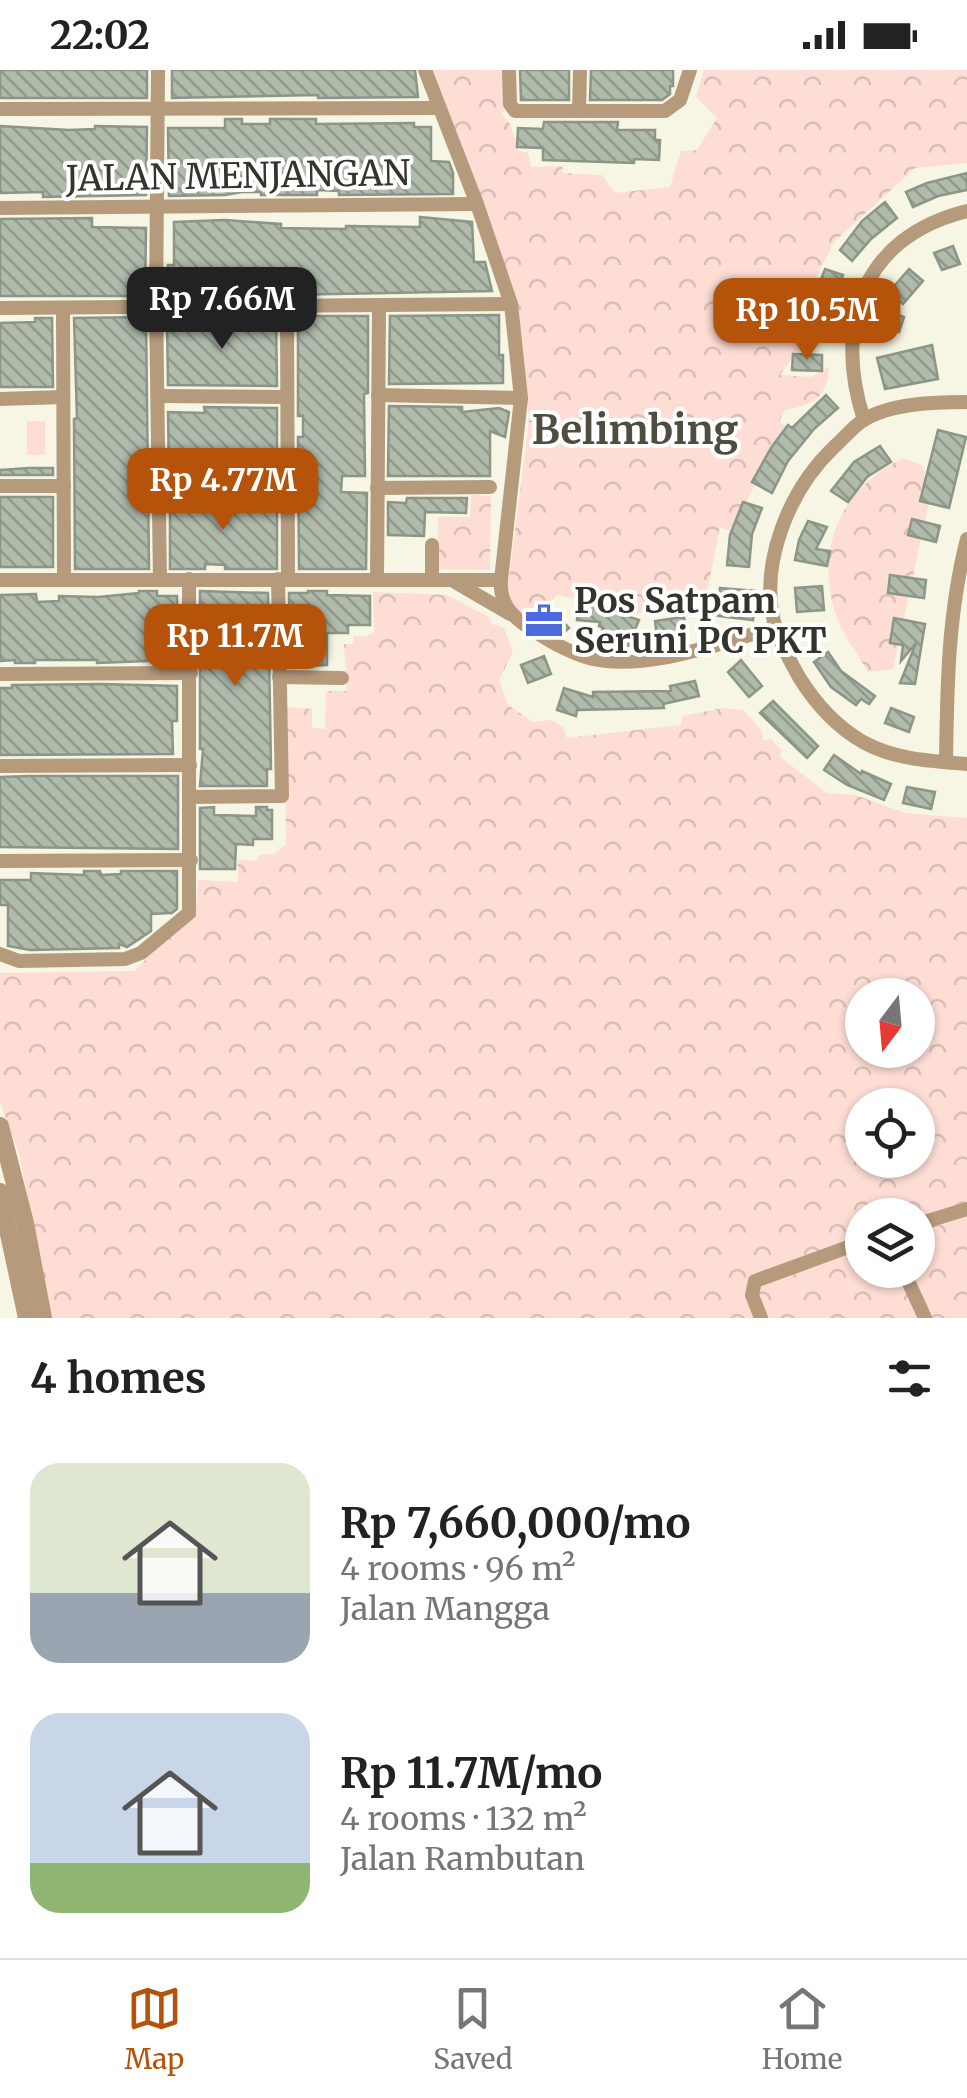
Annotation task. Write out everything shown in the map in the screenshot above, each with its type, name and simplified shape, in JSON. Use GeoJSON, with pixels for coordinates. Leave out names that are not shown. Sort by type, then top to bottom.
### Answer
{"type":"FeatureCollection","features":[{"type":"Feature","properties":{"kind":"street"},"geometry":{"type":"LineString","coordinates":[[158,70],[160,579]]}},
{"type":"Feature","properties":{"kind":"street"},"geometry":{"type":"LineString","coordinates":[[425,70],[511,304],[522,398],[500,594],[515,616]]}},
{"type":"Feature","properties":{"kind":"street"},"geometry":{"type":"LineString","coordinates":[[509,70],[510,104],[515,111],[670,110],[680,100],[690,70]]}},
{"type":"Feature","properties":{"kind":"street"},"geometry":{"type":"LineString","coordinates":[[580,70],[580,111]]}},
{"type":"Feature","properties":{"kind":"street"},"geometry":{"type":"LineString","coordinates":[[0,109],[440,108]]}},
{"type":"Feature","properties":{"kind":"street","name":"JALAN MENJANGAN"},"geometry":{"type":"LineString","coordinates":[[0,208],[477,204]]}},
{"type":"Feature","properties":{"kind":"street"},"geometry":{"type":"LineString","coordinates":[[864,420],[850,351],[856,312],[871,278],[911,234],[944,217],[967,211]]}},
{"type":"Feature","properties":{"kind":"street"},"geometry":{"type":"LineString","coordinates":[[0,308],[511,304]]}},
{"type":"Feature","properties":{"kind":"street"},"geometry":{"type":"LineString","coordinates":[[377,579],[379,305]]}},
{"type":"Feature","properties":{"kind":"street"},"geometry":{"type":"LineString","coordinates":[[192,797],[282,796],[279,677],[288,488],[287,306]]}},
{"type":"Feature","properties":{"kind":"street"},"geometry":{"type":"LineString","coordinates":[[63,308],[64,580]]}},
{"type":"Feature","properties":{"kind":"street"},"geometry":{"type":"LineString","coordinates":[[378,395],[522,398]]}},
{"type":"Feature","properties":{"kind":"street"},"geometry":{"type":"LineString","coordinates":[[159,396],[287,397]]}},
{"type":"Feature","properties":{"kind":"street"},"geometry":{"type":"LineString","coordinates":[[0,399],[64,398]]}},
{"type":"Feature","properties":{"kind":"street"},"geometry":{"type":"LineString","coordinates":[[967,402],[929,403],[864,420],[824,457],[783,522],[772,582],[776,628],[804,686],[837,723],[887,752],[917,760],[967,764]]}},
{"type":"Feature","properties":{"kind":"street"},"geometry":{"type":"LineString","coordinates":[[0,486],[64,486]]}},
{"type":"Feature","properties":{"kind":"street"},"geometry":{"type":"LineString","coordinates":[[159,486],[288,488]]}},
{"type":"Feature","properties":{"kind":"street"},"geometry":{"type":"LineString","coordinates":[[378,488],[490,488]]}},
{"type":"Feature","properties":{"kind":"street"},"geometry":{"type":"LineString","coordinates":[[946,762],[950,622],[967,539]]}},
{"type":"Feature","properties":{"kind":"street"},"geometry":{"type":"LineString","coordinates":[[432,545],[432,580]]}},
{"type":"Feature","properties":{"kind":"street"},"geometry":{"type":"LineString","coordinates":[[0,954],[19,961],[133,957],[189,913],[189,579]]}},
{"type":"Feature","properties":{"kind":"street"},"geometry":{"type":"LineString","coordinates":[[0,580],[500,580]]}},
{"type":"Feature","properties":{"kind":"street"},"geometry":{"type":"LineString","coordinates":[[452,580],[570,652],[615,663],[667,656],[776,628]]}},
{"type":"Feature","properties":{"kind":"street"},"geometry":{"type":"LineString","coordinates":[[0,674],[191,673]]}},
{"type":"Feature","properties":{"kind":"street"},"geometry":{"type":"LineString","coordinates":[[279,677],[342,678]]}},
{"type":"Feature","properties":{"kind":"street"},"geometry":{"type":"LineString","coordinates":[[0,766],[190,764]]}},
{"type":"Feature","properties":{"kind":"street"},"geometry":{"type":"LineString","coordinates":[[0,861],[191,860]]}},
{"type":"Feature","properties":{"kind":"street"},"geometry":{"type":"LineString","coordinates":[[0,1126],[25,1223],[43,1318]]}},
{"type":"Feature","properties":{"kind":"street"},"geometry":{"type":"LineString","coordinates":[[0,1192],[27,1318]]}},
{"type":"Feature","properties":{"kind":"street"},"geometry":{"type":"LineString","coordinates":[[935,1219],[967,1209]]}},
{"type":"Feature","properties":{"kind":"street"},"geometry":{"type":"LineString","coordinates":[[761,1318],[752,1296],[755,1281],[845,1248]]}},
{"type":"Feature","properties":{"kind":"street"},"geometry":{"type":"LineString","coordinates":[[911,1288],[925,1318]]}},
{"type":"Feature","properties":{"kind":"green space"},"geometry":{"type":"Polygon","coordinates":[[[428,70],[502,70],[507,103],[502,115],[510,124],[519,151],[528,153],[531,167],[562,166],[563,173],[602,175],[615,193],[670,187],[681,151],[697,150],[717,118],[696,97],[704,70],[967,70],[967,163],[915,168],[834,242],[806,297],[792,305],[789,322],[802,334],[799,349],[780,375],[811,377],[829,367],[826,386],[811,402],[785,410],[779,422],[786,426],[731,531],[720,527],[706,597],[612,620],[603,613],[606,594],[596,589],[576,599],[557,595],[533,625],[511,607],[507,593],[529,421],[516,296],[428,70]]]}},
{"type":"Feature","properties":{"kind":"green space"},"geometry":{"type":"Polygon","coordinates":[[[27,421],[45,421],[45,455],[27,455],[27,421]]]}},
{"type":"Feature","properties":{"kind":"green space"},"geometry":{"type":"Polygon","coordinates":[[[903,458],[922,465],[931,492],[893,669],[868,672],[844,634],[834,609],[829,585],[832,540],[850,501],[882,470],[903,458]]]}},
{"type":"Feature","properties":{"kind":"green space"},"geometry":{"type":"Polygon","coordinates":[[[471,495],[491,496],[490,570],[437,569],[438,517],[470,517],[471,495]]]}},
{"type":"Feature","properties":{"kind":"green space"},"geometry":{"type":"Polygon","coordinates":[[[373,592],[447,595],[504,628],[513,652],[499,680],[508,705],[533,722],[551,720],[563,727],[567,738],[681,725],[683,716],[722,708],[743,710],[762,731],[763,740],[771,739],[781,750],[780,757],[827,793],[855,795],[905,813],[967,818],[967,1318],[51,1318],[19,1153],[0,1102],[0,973],[134,971],[196,910],[198,880],[238,882],[238,859],[256,861],[259,855],[274,854],[286,845],[284,707],[312,709],[312,728],[325,729],[326,691],[347,691],[344,644],[353,644],[353,635],[365,637],[374,632],[373,592]]]}},
{"type":"Feature","properties":{"kind":"building"},"geometry":{"type":"Polygon","coordinates":[[[0,70],[147,70],[147,98],[0,98],[0,70]]]}},
{"type":"Feature","properties":{"kind":"building"},"geometry":{"type":"Polygon","coordinates":[[[172,70],[415,70],[418,97],[172,98],[172,70]]]}},
{"type":"Feature","properties":{"kind":"building"},"geometry":{"type":"Polygon","coordinates":[[[520,70],[569,70],[569,100],[521,100],[520,70]]]}},
{"type":"Feature","properties":{"kind":"building"},"geometry":{"type":"Polygon","coordinates":[[[591,70],[673,70],[673,86],[662,100],[590,100],[591,70]]]}},
{"type":"Feature","properties":{"kind":"building"},"geometry":{"type":"Polygon","coordinates":[[[225,119],[242,119],[242,124],[270,124],[270,119],[316,119],[316,124],[414,123],[414,127],[431,127],[431,161],[449,162],[453,194],[339,195],[339,191],[317,190],[317,195],[242,192],[169,196],[168,128],[225,128],[225,119]]]}},
{"type":"Feature","properties":{"kind":"building"},"geometry":{"type":"Polygon","coordinates":[[[544,122],[618,122],[617,130],[655,130],[655,140],[660,140],[659,160],[543,160],[543,148],[517,147],[518,128],[543,129],[544,122]]]}},
{"type":"Feature","properties":{"kind":"building"},"geometry":{"type":"Polygon","coordinates":[[[0,126],[69,130],[147,127],[146,195],[43,197],[43,192],[0,193],[0,126]]]}},
{"type":"Feature","properties":{"kind":"building"},"geometry":{"type":"Polygon","coordinates":[[[967,173],[967,190],[913,207],[906,192],[927,183],[967,173]]]}},
{"type":"Feature","properties":{"kind":"building"},"geometry":{"type":"Polygon","coordinates":[[[885,202],[897,218],[852,261],[840,250],[862,221],[885,202]]]}},
{"type":"Feature","properties":{"kind":"building"},"geometry":{"type":"Polygon","coordinates":[[[420,217],[472,222],[474,262],[485,262],[492,291],[167,296],[168,265],[174,265],[174,222],[225,220],[281,224],[281,228],[346,229],[420,227],[420,217]]]}},
{"type":"Feature","properties":{"kind":"building"},"geometry":{"type":"Polygon","coordinates":[[[92,218],[92,227],[146,228],[145,296],[0,296],[0,219],[92,218]]]}},
{"type":"Feature","properties":{"kind":"building"},"geometry":{"type":"Polygon","coordinates":[[[953,246],[960,264],[942,270],[934,253],[953,246]]]}},
{"type":"Feature","properties":{"kind":"building"},"geometry":{"type":"Polygon","coordinates":[[[825,269],[843,275],[833,301],[829,299],[824,332],[794,327],[798,307],[810,309],[825,269]]]}},
{"type":"Feature","properties":{"kind":"building"},"geometry":{"type":"Polygon","coordinates":[[[909,269],[923,281],[903,304],[889,292],[909,269]]]}},
{"type":"Feature","properties":{"kind":"building"},"geometry":{"type":"Polygon","coordinates":[[[885,310],[904,317],[899,332],[879,324],[885,310]]]}},
{"type":"Feature","properties":{"kind":"building"},"geometry":{"type":"Polygon","coordinates":[[[499,315],[503,383],[389,384],[390,316],[499,315]]]}},
{"type":"Feature","properties":{"kind":"building"},"geometry":{"type":"Polygon","coordinates":[[[276,316],[277,386],[168,385],[167,318],[239,317],[240,323],[262,322],[262,317],[276,316]]]}},
{"type":"Feature","properties":{"kind":"building"},"geometry":{"type":"Polygon","coordinates":[[[298,316],[368,316],[365,476],[342,476],[341,492],[367,493],[366,569],[299,569],[298,437],[303,437],[303,416],[298,416],[298,316]]]}},
{"type":"Feature","properties":{"kind":"building"},"geometry":{"type":"Polygon","coordinates":[[[146,317],[149,569],[75,569],[74,318],[146,317]]]}},
{"type":"Feature","properties":{"kind":"building"},"geometry":{"type":"Polygon","coordinates":[[[35,318],[52,318],[53,387],[0,387],[0,323],[35,322],[35,318]]]}},
{"type":"Feature","properties":{"kind":"building"},"geometry":{"type":"Polygon","coordinates":[[[932,345],[938,379],[885,389],[877,358],[932,345]]]}},
{"type":"Feature","properties":{"kind":"building"},"geometry":{"type":"Polygon","coordinates":[[[793,354],[822,355],[822,371],[792,370],[793,354]]]}},
{"type":"Feature","properties":{"kind":"building"},"geometry":{"type":"Polygon","coordinates":[[[826,395],[838,408],[814,429],[788,461],[772,493],[752,482],[788,425],[792,428],[826,395]]]}},
{"type":"Feature","properties":{"kind":"building"},"geometry":{"type":"Polygon","coordinates":[[[389,406],[462,407],[462,412],[499,408],[509,412],[505,437],[490,431],[490,476],[388,476],[389,406]]]}},
{"type":"Feature","properties":{"kind":"building"},"geometry":{"type":"Polygon","coordinates":[[[204,407],[277,408],[277,476],[169,476],[168,412],[205,413],[204,407]]]}},
{"type":"Feature","properties":{"kind":"building"},"geometry":{"type":"Polygon","coordinates":[[[938,430],[966,437],[949,508],[920,501],[938,430]]]}},
{"type":"Feature","properties":{"kind":"building"},"geometry":{"type":"Polygon","coordinates":[[[880,446],[891,462],[867,477],[848,502],[831,491],[854,462],[880,446]]]}},
{"type":"Feature","properties":{"kind":"building"},"geometry":{"type":"Polygon","coordinates":[[[53,468],[53,475],[0,475],[0,470],[53,468]]]}},
{"type":"Feature","properties":{"kind":"building"},"geometry":{"type":"Polygon","coordinates":[[[0,497],[53,497],[53,567],[0,567],[0,497]]]}},
{"type":"Feature","properties":{"kind":"building"},"geometry":{"type":"Polygon","coordinates":[[[170,497],[277,498],[277,569],[225,569],[225,565],[205,564],[205,569],[170,569],[170,497]]]}},
{"type":"Feature","properties":{"kind":"building"},"geometry":{"type":"Polygon","coordinates":[[[407,498],[467,498],[466,513],[425,512],[424,536],[388,535],[388,502],[406,503],[407,498]]]}},
{"type":"Feature","properties":{"kind":"building"},"geometry":{"type":"Polygon","coordinates":[[[743,502],[762,508],[752,534],[749,567],[727,565],[730,535],[743,502]]]}},
{"type":"Feature","properties":{"kind":"building"},"geometry":{"type":"Polygon","coordinates":[[[912,519],[940,526],[936,542],[908,535],[912,519]]]}},
{"type":"Feature","properties":{"kind":"building"},"geometry":{"type":"Polygon","coordinates":[[[808,521],[827,527],[816,549],[830,551],[827,566],[795,560],[808,521]]]}},
{"type":"Feature","properties":{"kind":"building"},"geometry":{"type":"Polygon","coordinates":[[[890,575],[926,580],[924,598],[888,593],[890,575]]]}},
{"type":"Feature","properties":{"kind":"building"},"geometry":{"type":"Polygon","coordinates":[[[822,586],[824,610],[797,612],[795,588],[822,586]]]}},
{"type":"Feature","properties":{"kind":"building"},"geometry":{"type":"Polygon","coordinates":[[[720,588],[756,591],[753,620],[718,616],[720,588]]]}},
{"type":"Feature","properties":{"kind":"building"},"geometry":{"type":"Polygon","coordinates":[[[139,591],[177,596],[178,649],[174,649],[174,660],[0,661],[0,595],[36,594],[37,602],[59,601],[59,596],[98,597],[139,591]]]}},
{"type":"Feature","properties":{"kind":"building"},"geometry":{"type":"Polygon","coordinates":[[[200,591],[268,593],[271,769],[267,769],[267,786],[200,786],[200,591]]]}},
{"type":"Feature","properties":{"kind":"building"},"geometry":{"type":"Polygon","coordinates":[[[289,593],[370,596],[370,625],[348,625],[348,633],[327,633],[327,665],[290,667],[289,593]]]}},
{"type":"Feature","properties":{"kind":"building"},"geometry":{"type":"Polygon","coordinates":[[[579,594],[596,596],[595,606],[639,620],[626,651],[597,644],[603,628],[600,622],[577,620],[579,594]]]}},
{"type":"Feature","properties":{"kind":"building"},"geometry":{"type":"Polygon","coordinates":[[[548,607],[569,628],[561,635],[536,619],[548,607]]]}},
{"type":"Feature","properties":{"kind":"building"},"geometry":{"type":"Polygon","coordinates":[[[684,617],[686,632],[657,636],[655,621],[684,617]]]}},
{"type":"Feature","properties":{"kind":"building"},"geometry":{"type":"Polygon","coordinates":[[[894,618],[925,624],[915,684],[900,683],[916,643],[901,661],[903,645],[890,643],[894,618]]]}},
{"type":"Feature","properties":{"kind":"building"},"geometry":{"type":"Polygon","coordinates":[[[828,652],[841,671],[875,696],[869,704],[861,699],[856,705],[831,687],[814,662],[828,652]]]}},
{"type":"Feature","properties":{"kind":"building"},"geometry":{"type":"Polygon","coordinates":[[[544,656],[551,674],[528,683],[521,665],[544,656]]]}},
{"type":"Feature","properties":{"kind":"building"},"geometry":{"type":"Polygon","coordinates":[[[741,660],[762,686],[749,697],[728,672],[741,660]]]}},
{"type":"Feature","properties":{"kind":"building"},"geometry":{"type":"Polygon","coordinates":[[[695,681],[699,696],[663,704],[664,708],[577,710],[576,716],[557,710],[564,688],[593,697],[593,692],[671,691],[670,686],[695,681]]]}},
{"type":"Feature","properties":{"kind":"building"},"geometry":{"type":"Polygon","coordinates":[[[177,686],[173,754],[0,755],[0,688],[177,686]]]}},
{"type":"Feature","properties":{"kind":"building"},"geometry":{"type":"Polygon","coordinates":[[[773,701],[818,746],[807,758],[760,713],[773,701]]]}},
{"type":"Feature","properties":{"kind":"building"},"geometry":{"type":"Polygon","coordinates":[[[891,708],[914,717],[909,732],[885,723],[891,708]]]}},
{"type":"Feature","properties":{"kind":"building"},"geometry":{"type":"Polygon","coordinates":[[[834,755],[861,774],[862,771],[891,784],[884,800],[847,785],[824,770],[834,755]]]}},
{"type":"Feature","properties":{"kind":"building"},"geometry":{"type":"Polygon","coordinates":[[[178,776],[178,849],[0,847],[0,777],[178,776]]]}},
{"type":"Feature","properties":{"kind":"building"},"geometry":{"type":"Polygon","coordinates":[[[907,787],[935,792],[931,809],[903,803],[907,787]]]}},
{"type":"Feature","properties":{"kind":"building"},"geometry":{"type":"Polygon","coordinates":[[[214,807],[214,815],[256,816],[256,807],[267,807],[272,810],[272,839],[253,839],[253,845],[236,844],[235,869],[200,869],[200,808],[214,807]]]}},
{"type":"Feature","properties":{"kind":"building"},"geometry":{"type":"Polygon","coordinates":[[[84,871],[100,871],[101,875],[177,871],[177,909],[151,914],[151,931],[127,947],[119,944],[119,948],[30,950],[8,946],[8,905],[0,905],[0,880],[31,880],[31,873],[84,875],[84,871]]]}},
{"type":"Feature","properties":{"kind":"place","name":"Pos Satpam Seruni PC PKT"},"geometry":{"type":"Point","coordinates":[544,621]}},
{"type":"Feature","properties":{"kind":"district","name":"Belimbing"},"geometry":{"type":"Point","coordinates":[635,430]}}]}
